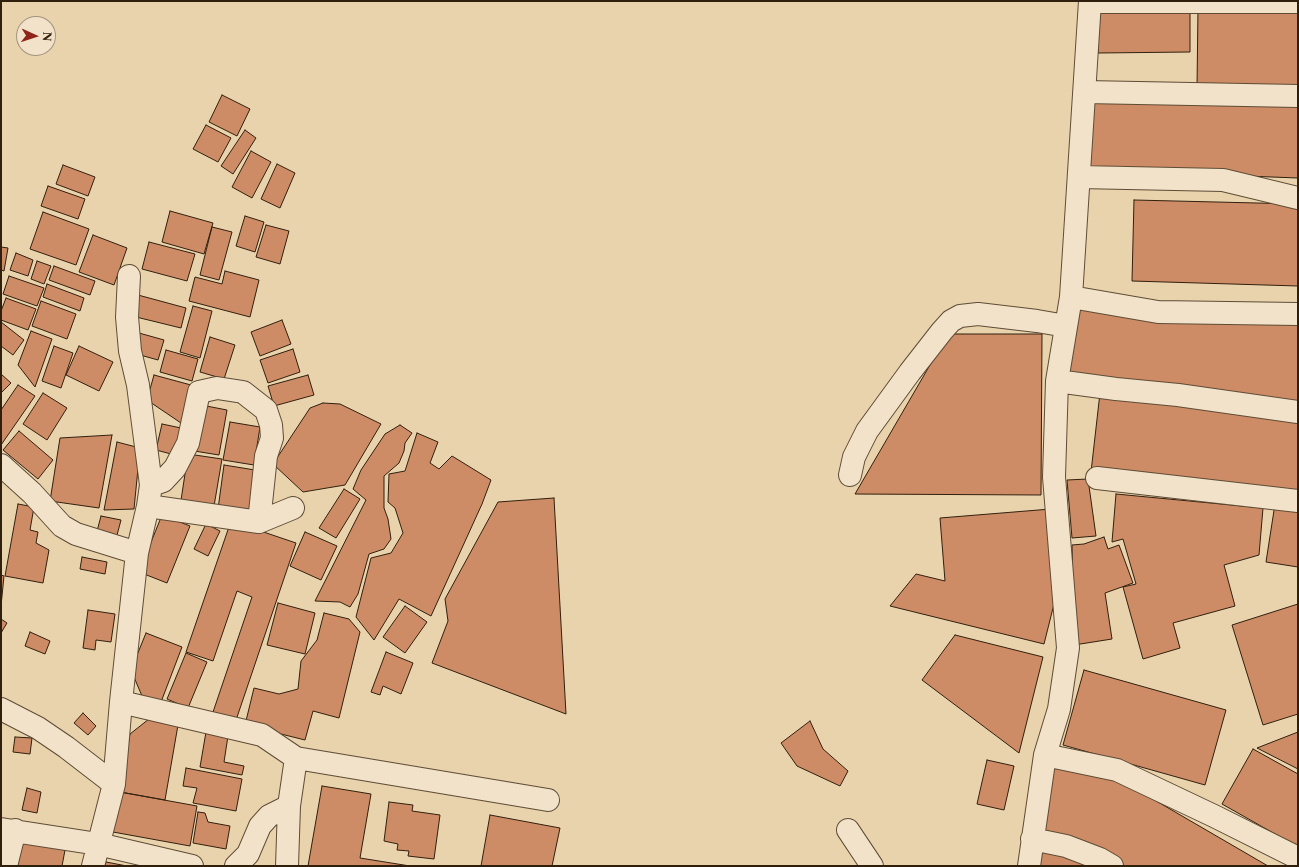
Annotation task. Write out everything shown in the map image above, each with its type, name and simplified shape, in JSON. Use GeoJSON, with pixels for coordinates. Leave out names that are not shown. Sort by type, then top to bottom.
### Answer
{"type":"FeatureCollection","features":[{"type":"Feature","properties":{"kind":"street"},"geometry":{"type":"LineString","coordinates":[[1029,866],[1045,755],[1059,709],[1068,648],[1054,477],[1057,381],[1071,297],[1090,1],[1298,2]]}},
{"type":"Feature","properties":{"kind":"street"},"geometry":{"type":"LineString","coordinates":[[1085,92],[1298,96]]}},
{"type":"Feature","properties":{"kind":"street"},"geometry":{"type":"LineString","coordinates":[[1079,177],[1223,180],[1298,198]]}},
{"type":"Feature","properties":{"kind":"street"},"geometry":{"type":"LineString","coordinates":[[93,866],[114,784],[137,553],[150,495],[138,385],[130,351],[127,317],[129,276]]}},
{"type":"Feature","properties":{"kind":"street"},"geometry":{"type":"LineString","coordinates":[[1071,297],[1158,312],[1298,314]]}},
{"type":"Feature","properties":{"kind":"street"},"geometry":{"type":"LineString","coordinates":[[850,475],[854,458],[867,431],[910,372],[951,321],[960,316],[978,314],[1066,326]]}},
{"type":"Feature","properties":{"kind":"street"},"geometry":{"type":"LineString","coordinates":[[1057,381],[1178,395],[1298,412]]}},
{"type":"Feature","properties":{"kind":"street"},"geometry":{"type":"LineString","coordinates":[[150,495],[175,468],[188,443],[199,392],[217,388],[243,392],[266,410],[271,425],[272,438],[266,456],[259,522]]}},
{"type":"Feature","properties":{"kind":"street"},"geometry":{"type":"LineString","coordinates":[[1,465],[32,493],[62,526],[76,534],[137,553]]}},
{"type":"Feature","properties":{"kind":"street"},"geometry":{"type":"LineString","coordinates":[[1097,478],[1298,501]]}},
{"type":"Feature","properties":{"kind":"street"},"geometry":{"type":"LineString","coordinates":[[150,495],[259,522],[293,508]]}},
{"type":"Feature","properties":{"kind":"street"},"geometry":{"type":"LineString","coordinates":[[121,702],[262,735],[296,758],[548,800]]}},
{"type":"Feature","properties":{"kind":"street"},"geometry":{"type":"LineString","coordinates":[[1,709],[38,728],[66,747],[114,784]]}},
{"type":"Feature","properties":{"kind":"street"},"geometry":{"type":"LineString","coordinates":[[1045,755],[1117,770],[1298,858]]}},
{"type":"Feature","properties":{"kind":"street"},"geometry":{"type":"LineString","coordinates":[[288,866],[289,806],[296,758]]}},
{"type":"Feature","properties":{"kind":"street"},"geometry":{"type":"LineString","coordinates":[[236,866],[248,854],[260,826],[268,816],[289,806]]}},
{"type":"Feature","properties":{"kind":"street"},"geometry":{"type":"LineString","coordinates":[[6,866],[8,829],[98,844],[192,866]]}},
{"type":"Feature","properties":{"kind":"street"},"geometry":{"type":"LineString","coordinates":[[848,830],[872,866]]}},
{"type":"Feature","properties":{"kind":"street"},"geometry":{"type":"LineString","coordinates":[[1032,839],[1066,846],[1100,859],[1112,866]]}},
{"type":"Feature","properties":{"kind":"building"},"geometry":{"type":"Polygon","coordinates":[[[1198,8],[1298,9],[1298,89],[1197,88],[1198,8]]]}},
{"type":"Feature","properties":{"kind":"building"},"geometry":{"type":"Polygon","coordinates":[[[1098,9],[1190,9],[1190,52],[1098,53],[1098,9]]]}},
{"type":"Feature","properties":{"kind":"building"},"geometry":{"type":"Polygon","coordinates":[[[1090,93],[1298,101],[1298,178],[1087,170],[1090,93]]]}},
{"type":"Feature","properties":{"kind":"building"},"geometry":{"type":"Polygon","coordinates":[[[222,95],[250,109],[237,136],[209,122],[222,95]]]}},
{"type":"Feature","properties":{"kind":"building"},"geometry":{"type":"Polygon","coordinates":[[[206,125],[231,138],[218,162],[193,149],[206,125]]]}},
{"type":"Feature","properties":{"kind":"building"},"geometry":{"type":"Polygon","coordinates":[[[245,130],[256,138],[233,174],[221,166],[245,130]]]}},
{"type":"Feature","properties":{"kind":"building"},"geometry":{"type":"Polygon","coordinates":[[[251,151],[271,162],[252,198],[232,187],[251,151]]]}},
{"type":"Feature","properties":{"kind":"building"},"geometry":{"type":"Polygon","coordinates":[[[277,164],[295,173],[280,208],[261,199],[277,164]]]}},
{"type":"Feature","properties":{"kind":"building"},"geometry":{"type":"Polygon","coordinates":[[[63,165],[95,177],[88,196],[56,184],[63,165]]]}},
{"type":"Feature","properties":{"kind":"building"},"geometry":{"type":"Polygon","coordinates":[[[48,186],[85,199],[78,219],[41,206],[48,186]]]}},
{"type":"Feature","properties":{"kind":"building"},"geometry":{"type":"Polygon","coordinates":[[[1134,200],[1298,204],[1298,286],[1132,281],[1134,200]]]}},
{"type":"Feature","properties":{"kind":"building"},"geometry":{"type":"Polygon","coordinates":[[[170,211],[213,223],[204,254],[162,242],[170,211]]]}},
{"type":"Feature","properties":{"kind":"building"},"geometry":{"type":"Polygon","coordinates":[[[43,212],[89,229],[76,265],[30,249],[43,212]]]}},
{"type":"Feature","properties":{"kind":"building"},"geometry":{"type":"Polygon","coordinates":[[[245,216],[264,222],[255,252],[236,246],[245,216]]]}},
{"type":"Feature","properties":{"kind":"building"},"geometry":{"type":"Polygon","coordinates":[[[266,225],[289,231],[280,264],[256,257],[266,225]]]}},
{"type":"Feature","properties":{"kind":"building"},"geometry":{"type":"Polygon","coordinates":[[[212,227],[232,232],[219,280],[200,275],[212,227]]]}},
{"type":"Feature","properties":{"kind":"building"},"geometry":{"type":"Polygon","coordinates":[[[93,235],[127,248],[114,285],[79,272],[93,235]]]}},
{"type":"Feature","properties":{"kind":"building"},"geometry":{"type":"Polygon","coordinates":[[[149,242],[195,254],[187,281],[142,269],[149,242]]]}},
{"type":"Feature","properties":{"kind":"building"},"geometry":{"type":"Polygon","coordinates":[[[1,247],[8,248],[4,271],[1,270],[1,247]]]}},
{"type":"Feature","properties":{"kind":"building"},"geometry":{"type":"Polygon","coordinates":[[[16,253],[33,260],[28,276],[10,270],[16,253]]]}},
{"type":"Feature","properties":{"kind":"building"},"geometry":{"type":"Polygon","coordinates":[[[37,261],[51,266],[44,284],[31,279],[37,261]]]}},
{"type":"Feature","properties":{"kind":"building"},"geometry":{"type":"Polygon","coordinates":[[[54,266],[95,281],[90,295],[49,280],[54,266]]]}},
{"type":"Feature","properties":{"kind":"building"},"geometry":{"type":"Polygon","coordinates":[[[225,271],[259,280],[250,317],[189,301],[195,277],[222,284],[225,271]]]}},
{"type":"Feature","properties":{"kind":"building"},"geometry":{"type":"Polygon","coordinates":[[[9,276],[44,288],[37,306],[3,294],[9,276]]]}},
{"type":"Feature","properties":{"kind":"building"},"geometry":{"type":"Polygon","coordinates":[[[47,284],[84,298],[80,311],[43,297],[47,284]]]}},
{"type":"Feature","properties":{"kind":"building"},"geometry":{"type":"Polygon","coordinates":[[[138,295],[186,308],[181,328],[132,316],[138,295]]]}},
{"type":"Feature","properties":{"kind":"building"},"geometry":{"type":"Polygon","coordinates":[[[6,298],[36,309],[28,330],[1,320],[1,311],[6,298]]]}},
{"type":"Feature","properties":{"kind":"building"},"geometry":{"type":"Polygon","coordinates":[[[41,301],[76,314],[67,339],[32,326],[41,301]]]}},
{"type":"Feature","properties":{"kind":"building"},"geometry":{"type":"Polygon","coordinates":[[[1077,305],[1298,322],[1298,401],[1067,374],[1077,305]]]}},
{"type":"Feature","properties":{"kind":"building"},"geometry":{"type":"Polygon","coordinates":[[[193,306],[212,311],[200,358],[180,352],[193,306]]]}},
{"type":"Feature","properties":{"kind":"building"},"geometry":{"type":"Polygon","coordinates":[[[282,320],[291,344],[260,356],[251,332],[282,320]]]}},
{"type":"Feature","properties":{"kind":"building"},"geometry":{"type":"Polygon","coordinates":[[[1,322],[24,340],[13,355],[1,346],[1,322]]]}},
{"type":"Feature","properties":{"kind":"building"},"geometry":{"type":"Polygon","coordinates":[[[31,331],[52,339],[35,387],[18,365],[31,331]]]}},
{"type":"Feature","properties":{"kind":"building"},"geometry":{"type":"Polygon","coordinates":[[[139,333],[164,340],[158,360],[133,353],[139,333]]]}},
{"type":"Feature","properties":{"kind":"building"},"geometry":{"type":"Polygon","coordinates":[[[948,334],[1042,334],[1041,495],[855,494],[948,334]]]}},
{"type":"Feature","properties":{"kind":"building"},"geometry":{"type":"Polygon","coordinates":[[[210,337],[235,345],[224,379],[200,372],[210,337]]]}},
{"type":"Feature","properties":{"kind":"building"},"geometry":{"type":"Polygon","coordinates":[[[54,346],[73,353],[61,388],[42,381],[54,346]]]}},
{"type":"Feature","properties":{"kind":"building"},"geometry":{"type":"Polygon","coordinates":[[[79,346],[113,362],[99,391],[66,375],[79,346]]]}},
{"type":"Feature","properties":{"kind":"building"},"geometry":{"type":"Polygon","coordinates":[[[293,349],[300,372],[268,383],[260,360],[293,349]]]}},
{"type":"Feature","properties":{"kind":"building"},"geometry":{"type":"Polygon","coordinates":[[[166,350],[198,359],[192,381],[160,372],[166,350]]]}},
{"type":"Feature","properties":{"kind":"building"},"geometry":{"type":"Polygon","coordinates":[[[1,374],[11,383],[1,393],[1,374]]]}},
{"type":"Feature","properties":{"kind":"building"},"geometry":{"type":"Polygon","coordinates":[[[154,375],[191,385],[181,423],[147,400],[154,375]]]}},
{"type":"Feature","properties":{"kind":"building"},"geometry":{"type":"Polygon","coordinates":[[[308,375],[314,395],[274,406],[268,386],[308,375]]]}},
{"type":"Feature","properties":{"kind":"building"},"geometry":{"type":"Polygon","coordinates":[[[18,385],[35,396],[1,445],[1,410],[18,385]]]}},
{"type":"Feature","properties":{"kind":"building"},"geometry":{"type":"Polygon","coordinates":[[[43,393],[67,408],[47,440],[23,424],[43,393]]]}},
{"type":"Feature","properties":{"kind":"building"},"geometry":{"type":"Polygon","coordinates":[[[1100,393],[1298,415],[1298,495],[1091,472],[1100,393]]]}},
{"type":"Feature","properties":{"kind":"building"},"geometry":{"type":"Polygon","coordinates":[[[323,403],[340,404],[381,424],[345,485],[303,492],[273,464],[310,408],[323,403]]]}},
{"type":"Feature","properties":{"kind":"building"},"geometry":{"type":"Polygon","coordinates":[[[196,404],[227,410],[219,455],[188,450],[196,404]]]}},
{"type":"Feature","properties":{"kind":"building"},"geometry":{"type":"Polygon","coordinates":[[[230,422],[260,427],[254,465],[223,460],[230,422]]]}},
{"type":"Feature","properties":{"kind":"building"},"geometry":{"type":"Polygon","coordinates":[[[162,424],[181,428],[175,455],[156,450],[162,424]]]}},
{"type":"Feature","properties":{"kind":"building"},"geometry":{"type":"Polygon","coordinates":[[[400,425],[412,433],[405,443],[404,451],[399,463],[384,476],[384,508],[388,519],[391,539],[384,549],[369,554],[358,594],[350,607],[340,602],[315,601],[366,500],[353,489],[361,470],[385,434],[400,425]]]}},
{"type":"Feature","properties":{"kind":"building"},"geometry":{"type":"Polygon","coordinates":[[[19,431],[53,460],[38,479],[3,450],[19,431]]]}},
{"type":"Feature","properties":{"kind":"building"},"geometry":{"type":"Polygon","coordinates":[[[417,433],[438,442],[430,463],[439,469],[452,456],[491,480],[482,504],[431,616],[399,599],[374,640],[356,617],[371,558],[391,553],[403,533],[395,508],[388,502],[389,474],[405,471],[417,433]]]}},
{"type":"Feature","properties":{"kind":"building"},"geometry":{"type":"Polygon","coordinates":[[[112,435],[99,508],[50,501],[60,438],[112,435]]]}},
{"type":"Feature","properties":{"kind":"building"},"geometry":{"type":"Polygon","coordinates":[[[117,442],[140,448],[134,509],[104,510],[117,442]]]}},
{"type":"Feature","properties":{"kind":"building"},"geometry":{"type":"Polygon","coordinates":[[[188,454],[222,459],[213,512],[180,507],[188,454]]]}},
{"type":"Feature","properties":{"kind":"building"},"geometry":{"type":"Polygon","coordinates":[[[224,465],[255,470],[249,513],[218,509],[224,465]]]}},
{"type":"Feature","properties":{"kind":"building"},"geometry":{"type":"Polygon","coordinates":[[[1088,479],[1096,536],[1072,538],[1067,480],[1088,479]]]}},
{"type":"Feature","properties":{"kind":"building"},"geometry":{"type":"Polygon","coordinates":[[[344,489],[360,499],[336,538],[319,528],[344,489]]]}},
{"type":"Feature","properties":{"kind":"building"},"geometry":{"type":"Polygon","coordinates":[[[1116,494],[1263,508],[1259,555],[1224,565],[1235,606],[1173,623],[1180,648],[1143,659],[1123,587],[1136,584],[1123,539],[1112,542],[1116,494]]]}},
{"type":"Feature","properties":{"kind":"building"},"geometry":{"type":"Polygon","coordinates":[[[554,498],[566,714],[432,663],[448,621],[445,599],[498,502],[554,498]]]}},
{"type":"Feature","properties":{"kind":"building"},"geometry":{"type":"Polygon","coordinates":[[[18,504],[34,507],[30,530],[38,532],[36,543],[49,550],[43,583],[5,576],[18,504]]]}},
{"type":"Feature","properties":{"kind":"building"},"geometry":{"type":"Polygon","coordinates":[[[1275,504],[1298,508],[1298,567],[1266,562],[1275,504]]]}},
{"type":"Feature","properties":{"kind":"building"},"geometry":{"type":"Polygon","coordinates":[[[1051,509],[1057,592],[1044,644],[890,606],[916,574],[945,581],[940,518],[1051,509]]]}},
{"type":"Feature","properties":{"kind":"building"},"geometry":{"type":"Polygon","coordinates":[[[162,515],[190,526],[167,583],[139,572],[162,515]]]}},
{"type":"Feature","properties":{"kind":"building"},"geometry":{"type":"Polygon","coordinates":[[[101,516],[121,520],[116,539],[96,535],[101,516]]]}},
{"type":"Feature","properties":{"kind":"building"},"geometry":{"type":"Polygon","coordinates":[[[231,521],[296,543],[234,726],[211,718],[252,597],[237,591],[213,661],[186,652],[231,521]]]}},
{"type":"Feature","properties":{"kind":"building"},"geometry":{"type":"Polygon","coordinates":[[[206,524],[220,531],[208,556],[194,549],[206,524]]]}},
{"type":"Feature","properties":{"kind":"building"},"geometry":{"type":"Polygon","coordinates":[[[305,532],[337,546],[321,580],[290,566],[305,532]]]}},
{"type":"Feature","properties":{"kind":"building"},"geometry":{"type":"Polygon","coordinates":[[[1104,537],[1108,549],[1119,545],[1133,583],[1105,593],[1112,639],[1074,645],[1072,545],[1084,544],[1104,537]]]}},
{"type":"Feature","properties":{"kind":"building"},"geometry":{"type":"Polygon","coordinates":[[[82,557],[107,562],[105,574],[80,569],[82,557]]]}},
{"type":"Feature","properties":{"kind":"building"},"geometry":{"type":"Polygon","coordinates":[[[1,575],[4,576],[1,606],[1,575]]]}},
{"type":"Feature","properties":{"kind":"building"},"geometry":{"type":"Polygon","coordinates":[[[278,603],[315,613],[305,654],[267,645],[278,603]]]}},
{"type":"Feature","properties":{"kind":"building"},"geometry":{"type":"Polygon","coordinates":[[[1298,604],[1298,714],[1263,725],[1232,625],[1298,604]]]}},
{"type":"Feature","properties":{"kind":"building"},"geometry":{"type":"Polygon","coordinates":[[[405,606],[427,622],[405,653],[383,637],[405,606]]]}},
{"type":"Feature","properties":{"kind":"building"},"geometry":{"type":"Polygon","coordinates":[[[88,610],[115,614],[111,642],[96,640],[95,650],[83,648],[88,610]]]}},
{"type":"Feature","properties":{"kind":"building"},"geometry":{"type":"Polygon","coordinates":[[[324,613],[349,619],[360,632],[339,718],[313,711],[305,740],[245,725],[254,688],[279,694],[298,689],[301,661],[317,640],[324,613]]]}},
{"type":"Feature","properties":{"kind":"building"},"geometry":{"type":"Polygon","coordinates":[[[1,619],[7,623],[1,633],[1,619]]]}},
{"type":"Feature","properties":{"kind":"building"},"geometry":{"type":"Polygon","coordinates":[[[30,632],[50,641],[45,654],[25,646],[30,632]]]}},
{"type":"Feature","properties":{"kind":"building"},"geometry":{"type":"Polygon","coordinates":[[[146,633],[182,647],[161,702],[142,696],[131,670],[146,633]]]}},
{"type":"Feature","properties":{"kind":"building"},"geometry":{"type":"Polygon","coordinates":[[[955,635],[1043,657],[1019,753],[922,680],[955,635]]]}},
{"type":"Feature","properties":{"kind":"building"},"geometry":{"type":"Polygon","coordinates":[[[386,652],[413,663],[401,694],[383,686],[380,695],[371,692],[386,652]]]}},
{"type":"Feature","properties":{"kind":"building"},"geometry":{"type":"Polygon","coordinates":[[[186,653],[207,662],[188,708],[167,699],[186,653]]]}},
{"type":"Feature","properties":{"kind":"building"},"geometry":{"type":"Polygon","coordinates":[[[1084,670],[1226,710],[1205,785],[1063,745],[1084,670]]]}},
{"type":"Feature","properties":{"kind":"building"},"geometry":{"type":"Polygon","coordinates":[[[83,713],[96,726],[88,735],[74,723],[83,713]]]}},
{"type":"Feature","properties":{"kind":"building"},"geometry":{"type":"Polygon","coordinates":[[[149,719],[178,725],[165,800],[120,792],[130,734],[149,719]]]}},
{"type":"Feature","properties":{"kind":"building"},"geometry":{"type":"Polygon","coordinates":[[[810,721],[823,749],[848,771],[840,786],[797,766],[781,743],[810,721]]]}},
{"type":"Feature","properties":{"kind":"building"},"geometry":{"type":"Polygon","coordinates":[[[206,732],[228,736],[224,762],[244,766],[242,775],[200,767],[206,732]]]}},
{"type":"Feature","properties":{"kind":"building"},"geometry":{"type":"Polygon","coordinates":[[[1298,732],[1298,769],[1257,748],[1298,732]]]}},
{"type":"Feature","properties":{"kind":"building"},"geometry":{"type":"Polygon","coordinates":[[[15,737],[32,738],[30,754],[13,752],[15,737]]]}},
{"type":"Feature","properties":{"kind":"building"},"geometry":{"type":"Polygon","coordinates":[[[1253,749],[1298,774],[1298,847],[1222,804],[1253,749]]]}},
{"type":"Feature","properties":{"kind":"building"},"geometry":{"type":"Polygon","coordinates":[[[987,760],[1014,766],[1004,810],[977,804],[987,760]]]}},
{"type":"Feature","properties":{"kind":"building"},"geometry":{"type":"Polygon","coordinates":[[[1052,765],[1115,777],[1268,866],[1124,866],[1080,840],[1038,832],[1052,765]]]}},
{"type":"Feature","properties":{"kind":"building"},"geometry":{"type":"Polygon","coordinates":[[[186,768],[242,779],[236,811],[193,803],[197,788],[183,786],[186,768]]]}},
{"type":"Feature","properties":{"kind":"building"},"geometry":{"type":"Polygon","coordinates":[[[322,786],[371,794],[360,858],[410,866],[308,866],[322,786]]]}},
{"type":"Feature","properties":{"kind":"building"},"geometry":{"type":"Polygon","coordinates":[[[27,788],[41,792],[37,813],[22,810],[27,788]]]}},
{"type":"Feature","properties":{"kind":"building"},"geometry":{"type":"Polygon","coordinates":[[[120,792],[197,806],[190,846],[113,832],[120,792]]]}},
{"type":"Feature","properties":{"kind":"building"},"geometry":{"type":"Polygon","coordinates":[[[389,802],[413,805],[412,811],[440,815],[434,859],[408,856],[409,851],[397,850],[398,844],[384,841],[389,802]]]}},
{"type":"Feature","properties":{"kind":"building"},"geometry":{"type":"Polygon","coordinates":[[[198,812],[205,813],[208,822],[230,826],[226,849],[193,843],[198,812]]]}},
{"type":"Feature","properties":{"kind":"building"},"geometry":{"type":"Polygon","coordinates":[[[490,815],[560,828],[552,866],[481,866],[490,815]]]}},
{"type":"Feature","properties":{"kind":"building"},"geometry":{"type":"Polygon","coordinates":[[[21,841],[65,850],[62,866],[16,866],[21,841]]]}},
{"type":"Feature","properties":{"kind":"building"},"geometry":{"type":"Polygon","coordinates":[[[1037,850],[1076,855],[1093,866],[1035,866],[1037,850]]]}},
{"type":"Feature","properties":{"kind":"building"},"geometry":{"type":"Polygon","coordinates":[[[106,862],[127,866],[105,866],[106,862]]]}}]}
